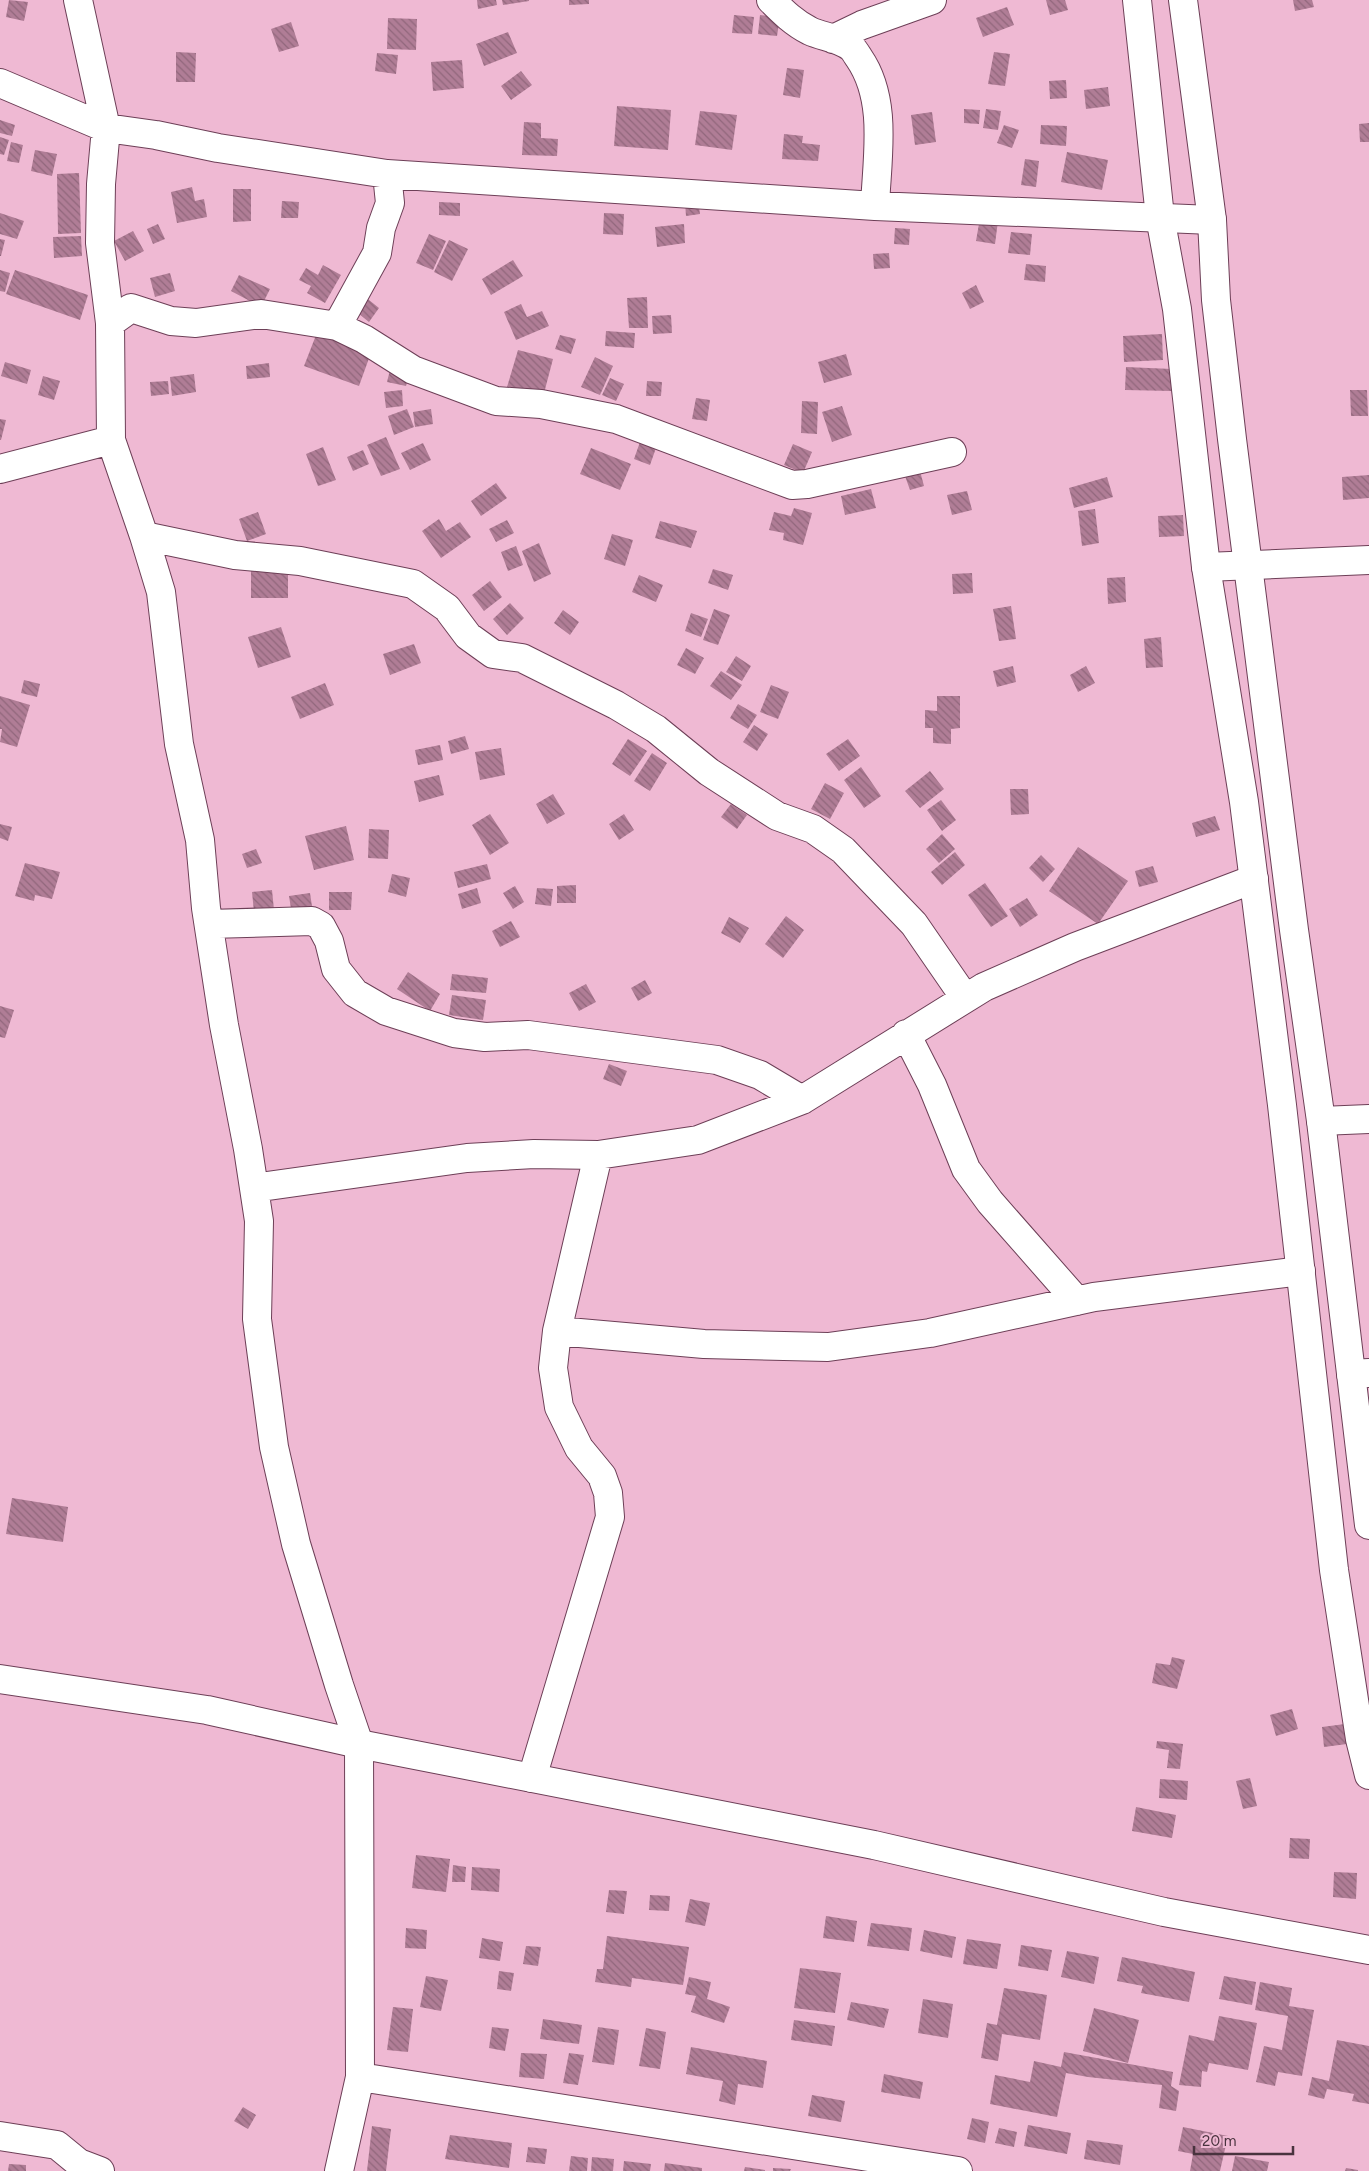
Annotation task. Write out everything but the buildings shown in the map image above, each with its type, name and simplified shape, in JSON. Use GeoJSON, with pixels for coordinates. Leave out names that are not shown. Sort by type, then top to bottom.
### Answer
{"type":"FeatureCollection","features":[{"type":"Feature","properties":{"kind":"main road"},"geometry":{"type":"LineString","coordinates":[[78,0],[106,128],[101,184],[100,243],[110,323],[111,440],[161,592],[179,744],[200,840],[209,924],[224,1025],[259,1221],[257,1320],[274,1447],[296,1544],[359,1744],[360,2078],[339,2171]]}},
{"type":"Feature","properties":{"kind":"main road"},"geometry":{"type":"LineString","coordinates":[[771,0],[791,20],[811,31],[852,48],[866,68],[874,88],[878,110],[875,206]]}},
{"type":"Feature","properties":{"kind":"main road"},"geometry":{"type":"LineString","coordinates":[[833,39],[862,25],[932,0]]}},
{"type":"Feature","properties":{"kind":"main road"},"geometry":{"type":"LineString","coordinates":[[1137,0],[1160,217],[1177,309],[1206,567],[1254,879],[1307,1315],[1334,1570],[1360,1739],[1369,1776]]}},
{"type":"Feature","properties":{"kind":"main road"},"geometry":{"type":"LineString","coordinates":[[1184,0],[1212,220],[1216,300],[1294,930],[1321,1121],[1344,1313],[1360,1374],[1369,1525]]}},
{"type":"Feature","properties":{"kind":"main road"},"geometry":{"type":"LineString","coordinates":[[0,83],[106,128],[156,135],[218,148],[387,174],[875,206],[1212,220]]}},
{"type":"Feature","properties":{"kind":"main road"},"geometry":{"type":"LineString","coordinates":[[338,326],[377,253],[381,228],[390,203],[387,174]]}},
{"type":"Feature","properties":{"kind":"main road"},"geometry":{"type":"LineString","coordinates":[[110,323],[131,308],[171,321],[196,323],[261,314],[338,326],[364,339],[413,370],[496,401],[541,404],[616,419],[792,485],[807,484],[952,452]]}},
{"type":"Feature","properties":{"kind":"main road"},"geometry":{"type":"LineString","coordinates":[[0,469],[111,440]]}},
{"type":"Feature","properties":{"kind":"main road"},"geometry":{"type":"LineString","coordinates":[[144,536],[235,555],[300,561],[413,584],[447,608],[468,636],[493,654],[522,658],[616,705],[656,729],[709,772],[769,811],[777,816],[813,829],[843,850],[914,924],[965,998]]}},
{"type":"Feature","properties":{"kind":"main road"},"geometry":{"type":"LineString","coordinates":[[1206,567],[1369,560]]}},
{"type":"Feature","properties":{"kind":"main road"},"geometry":{"type":"LineString","coordinates":[[254,1188],[467,1158],[534,1154],[598,1155],[698,1140],[802,1100],[984,987],[1074,947],[1254,879]]}},
{"type":"Feature","properties":{"kind":"main road"},"geometry":{"type":"LineString","coordinates":[[209,924],[312,921],[321,926],[329,941],[336,969],[354,993],[386,1012],[454,1033],[485,1037],[528,1035],[717,1060],[760,1075],[802,1100]]}},
{"type":"Feature","properties":{"kind":"main road"},"geometry":{"type":"LineString","coordinates":[[906,1034],[932,1085],[966,1169],[990,1202],[1077,1301]]}},
{"type":"Feature","properties":{"kind":"main road"},"geometry":{"type":"LineString","coordinates":[[1321,1121],[1369,1119]]}},
{"type":"Feature","properties":{"kind":"main road"},"geometry":{"type":"LineString","coordinates":[[532,1778],[610,1517],[608,1493],[602,1476],[579,1448],[559,1407],[553,1368],[556,1331],[598,1155]]}},
{"type":"Feature","properties":{"kind":"main road"},"geometry":{"type":"LineString","coordinates":[[556,1331],[704,1344],[828,1346],[930,1333],[1077,1301],[1301,1271]]}},
{"type":"Feature","properties":{"kind":"main road"},"geometry":{"type":"LineString","coordinates":[[1307,1315],[1344,1313]]}},
{"type":"Feature","properties":{"kind":"main road"},"geometry":{"type":"LineString","coordinates":[[0,1679],[207,1710],[359,1744],[874,1845],[1164,1912],[1369,1950]]}},
{"type":"Feature","properties":{"kind":"main road"},"geometry":{"type":"LineString","coordinates":[[360,2078],[958,2171]]}},
{"type":"Feature","properties":{"kind":"main road"},"geometry":{"type":"LineString","coordinates":[[0,2136],[57,2145],[79,2162],[100,2171]]}}]}
